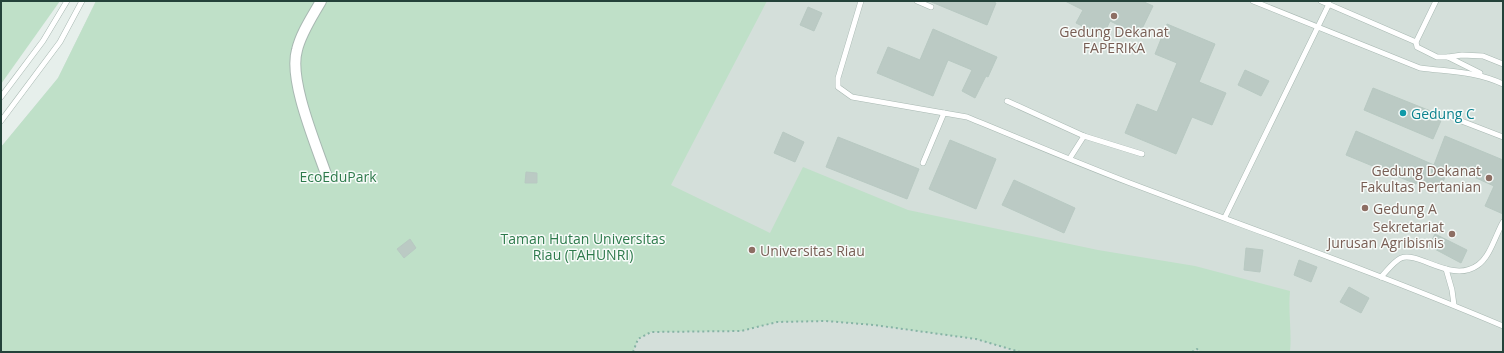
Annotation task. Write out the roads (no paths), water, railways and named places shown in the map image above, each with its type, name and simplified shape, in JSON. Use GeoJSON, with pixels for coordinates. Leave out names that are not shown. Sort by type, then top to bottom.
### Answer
{"type":"FeatureCollection","features":[{"type":"Feature","properties":{"kind":"street"},"geometry":{"type":"LineString","coordinates":[[321,1],[305,30],[294,62],[300,95],[327,177]]}},
{"type":"Feature","properties":{"kind":"lane"},"geometry":{"type":"LineString","coordinates":[[1,97],[43,41],[67,1]]}},
{"type":"Feature","properties":{"kind":"lane"},"geometry":{"type":"LineString","coordinates":[[1,122],[60,42],[82,1]]}},
{"type":"Feature","properties":{"kind":"lane"},"geometry":{"type":"LineString","coordinates":[[861,1],[838,78],[838,87],[852,97],[967,117],[1130,182],[1454,305],[1503,326]]}},
{"type":"Feature","properties":{"kind":"lane"},"geometry":{"type":"LineString","coordinates":[[917,1],[931,7]]}},
{"type":"Feature","properties":{"kind":"lane"},"geometry":{"type":"LineString","coordinates":[[1253,1],[1420,68],[1448,72],[1460,71],[1491,78]]}},
{"type":"Feature","properties":{"kind":"lane"},"geometry":{"type":"LineString","coordinates":[[1321,1],[1416,42]]}},
{"type":"Feature","properties":{"kind":"lane"},"geometry":{"type":"LineString","coordinates":[[1436,1],[1416,42],[1416,46],[1437,57],[1462,55],[1483,56],[1503,64]]}},
{"type":"Feature","properties":{"kind":"lane"},"geometry":{"type":"LineString","coordinates":[[1225,217],[1329,4]]}},
{"type":"Feature","properties":{"kind":"lane"},"geometry":{"type":"LineString","coordinates":[[1448,57],[1503,84]]}},
{"type":"Feature","properties":{"kind":"lane"},"geometry":{"type":"LineString","coordinates":[[1007,101],[1084,136],[1142,154]]}},
{"type":"Feature","properties":{"kind":"lane"},"geometry":{"type":"LineString","coordinates":[[923,163],[944,113]]}},
{"type":"Feature","properties":{"kind":"lane"},"geometry":{"type":"LineString","coordinates":[[1451,117],[1503,137]]}},
{"type":"Feature","properties":{"kind":"lane"},"geometry":{"type":"LineString","coordinates":[[1070,158],[1084,136]]}},
{"type":"Feature","properties":{"kind":"lane"},"geometry":{"type":"LineString","coordinates":[[1381,277],[1394,263],[1402,258],[1411,257],[1446,269],[1457,271],[1469,269],[1478,265],[1485,258],[1503,222]]}},
{"type":"Feature","properties":{"kind":"lane"},"geometry":{"type":"LineString","coordinates":[[1446,269],[1452,290],[1454,305]]}},
{"type":"Feature","properties":{"kind":"place","name":"Gedung Dekanat FAPERIKA"},"geometry":{"type":"Point","coordinates":[1114,16]}},
{"type":"Feature","properties":{"kind":"place","name":"Gedung C"},"geometry":{"type":"Point","coordinates":[1403,113]}},
{"type":"Feature","properties":{"kind":"place","name":"Gedung Dekanat Fakultas Pertanian"},"geometry":{"type":"Point","coordinates":[1489,178]}},
{"type":"Feature","properties":{"kind":"place","name":"Gedung A"},"geometry":{"type":"Point","coordinates":[1365,208]}},
{"type":"Feature","properties":{"kind":"place","name":"Sekretariat Jurusan Agribisnis"},"geometry":{"type":"Point","coordinates":[1452,234]}},
{"type":"Feature","properties":{"kind":"place","name":"Universitas Riau"},"geometry":{"type":"Point","coordinates":[752,250]}},
{"type":"Feature","properties":{"kind":"park label","name":"EcoEduPark"},"geometry":{"type":"Point","coordinates":[338,176]}},
{"type":"Feature","properties":{"kind":"park label","name":"Taman Hutan Universitas Riau (TAHUNRI)"},"geometry":{"type":"Point","coordinates":[583,246]}}]}
